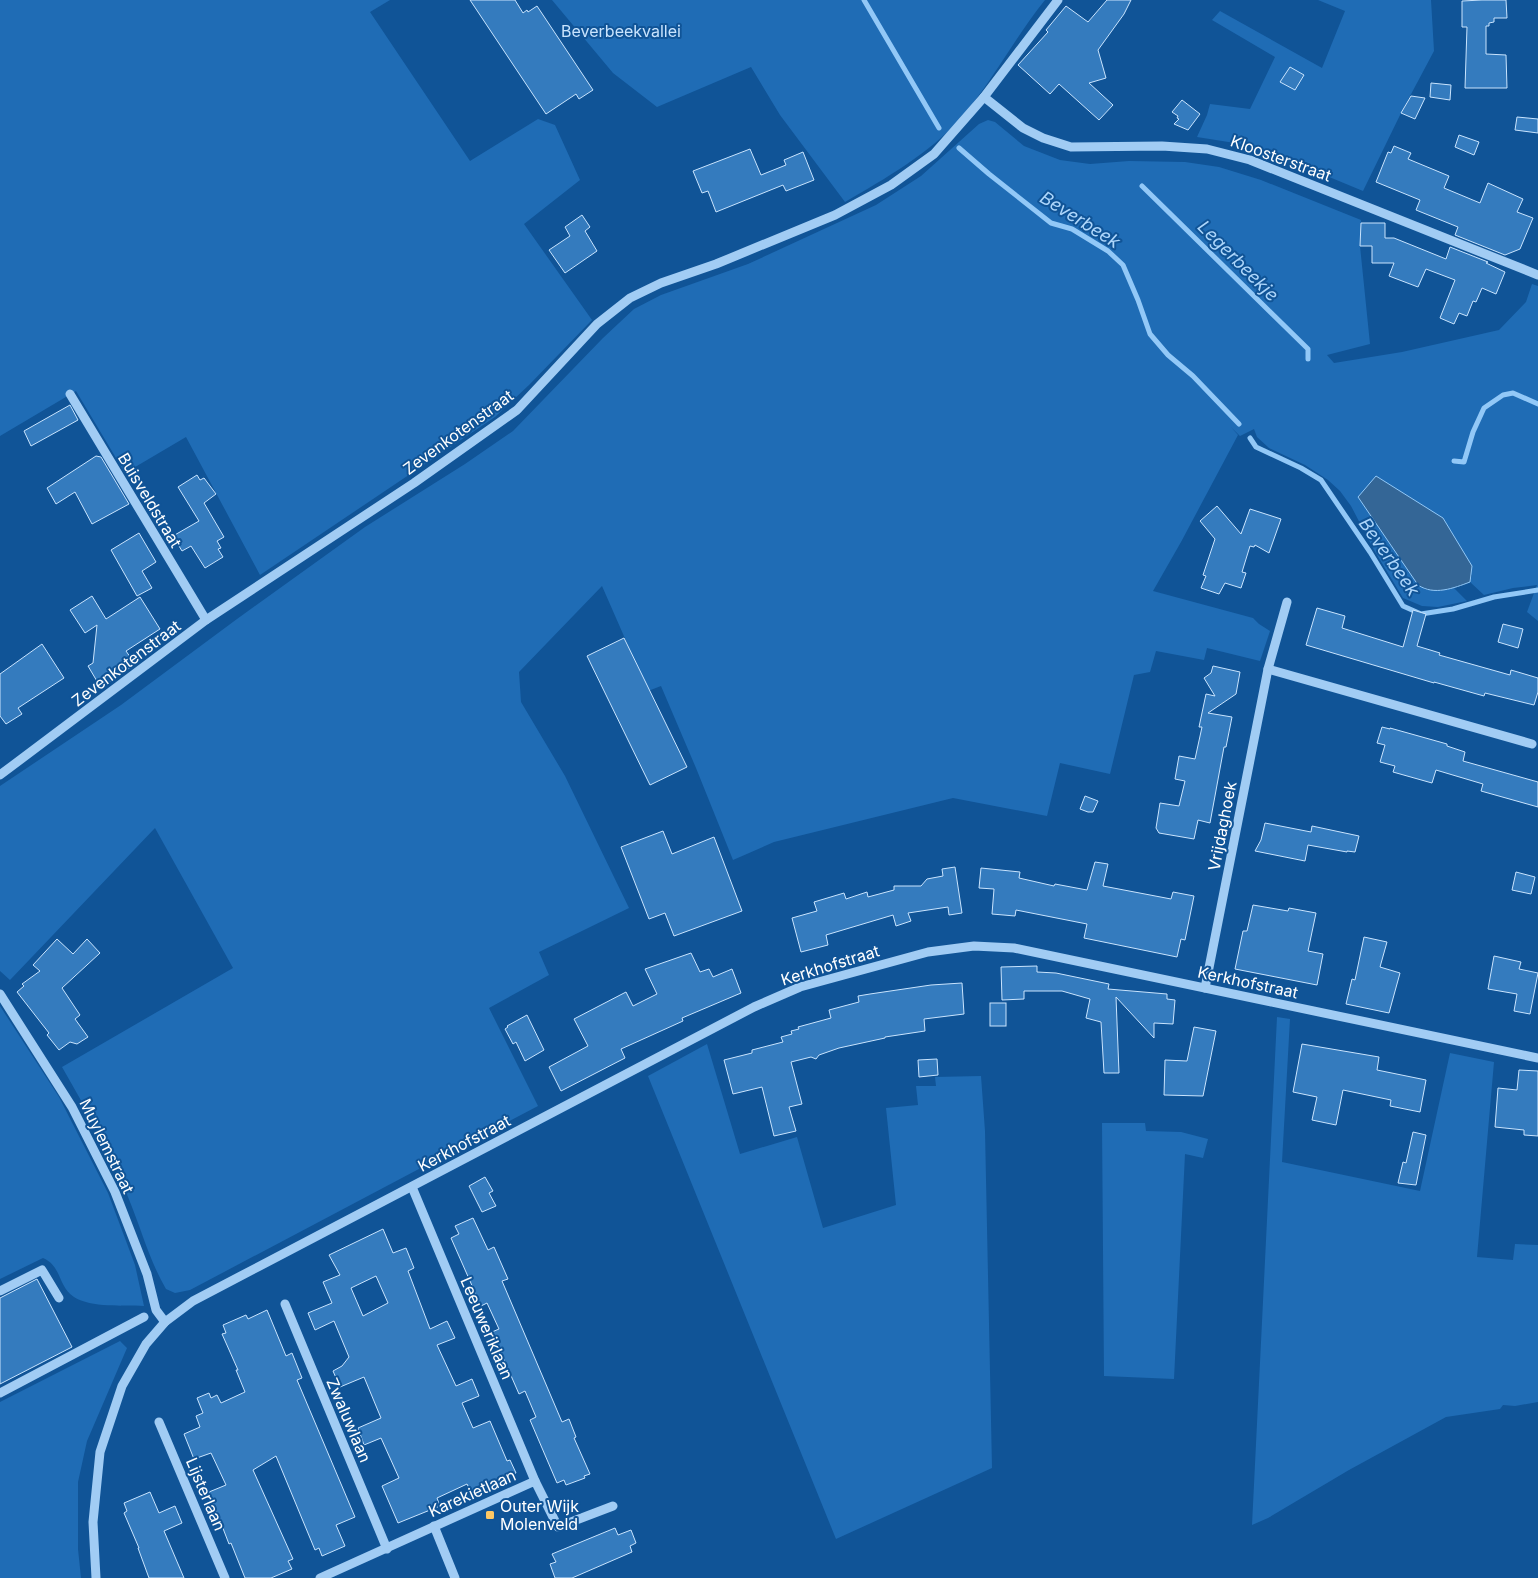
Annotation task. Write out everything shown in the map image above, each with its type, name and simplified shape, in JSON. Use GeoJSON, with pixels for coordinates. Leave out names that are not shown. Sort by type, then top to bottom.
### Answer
{"type":"FeatureCollection","features":[{"type":"Feature","properties":{"kind":"street","name":"Zevenkotenstraat"},"geometry":{"type":"LineString","coordinates":[[0,775],[206,620],[414,483],[517,410],[597,324],[630,298],[660,283],[716,264],[835,215],[890,185],[934,154],[984,96],[1058,0]]}},
{"type":"Feature","properties":{"kind":"street","name":"Kloosterstraat"},"geometry":{"type":"LineString","coordinates":[[984,96],[1023,128],[1043,138],[1072,147],[1162,146],[1207,149],[1250,160],[1538,275]]}},
{"type":"Feature","properties":{"kind":"street","name":"Buisveldstraat"},"geometry":{"type":"LineString","coordinates":[[70,394],[206,620]]}},
{"type":"Feature","properties":{"kind":"street","name":"Vrijdaghoek"},"geometry":{"type":"LineString","coordinates":[[1205,988],[1268,669],[1287,602]]}},
{"type":"Feature","properties":{"kind":"street"},"geometry":{"type":"LineString","coordinates":[[1268,669],[1532,744]]}},
{"type":"Feature","properties":{"kind":"street","name":"Kerkhofstraat"},"geometry":{"type":"LineString","coordinates":[[96,1578],[92,1522],[100,1452],[122,1386],[146,1344],[165,1322],[193,1301],[754,1007],[800,988],[928,952],[974,946],[1014,948],[1538,1058]]}},
{"type":"Feature","properties":{"kind":"street","name":"Muylemstraat"},"geometry":{"type":"LineString","coordinates":[[0,994],[72,1106],[115,1192],[147,1274],[156,1310],[165,1322]]}},
{"type":"Feature","properties":{"kind":"street","name":"Leeuweriklaan"},"geometry":{"type":"LineString","coordinates":[[412,1187],[535,1480]]}},
{"type":"Feature","properties":{"kind":"street"},"geometry":{"type":"LineString","coordinates":[[0,1291],[42,1270],[59,1298]]}},
{"type":"Feature","properties":{"kind":"street","name":"Zwaluwlaan"},"geometry":{"type":"LineString","coordinates":[[284,1304],[387,1549]]}},
{"type":"Feature","properties":{"kind":"street"},"geometry":{"type":"LineString","coordinates":[[0,1393],[144,1317]]}},
{"type":"Feature","properties":{"kind":"street","name":"Lijsterlaan"},"geometry":{"type":"LineString","coordinates":[[159,1422],[225,1578]]}},
{"type":"Feature","properties":{"kind":"street","name":"Karekietlaan"},"geometry":{"type":"LineString","coordinates":[[320,1578],[535,1480],[558,1527],[612,1506]]}},
{"type":"Feature","properties":{"kind":"street"},"geometry":{"type":"LineString","coordinates":[[434,1526],[455,1578]]}},
{"type":"Feature","properties":{"kind":"green space"},"geometry":{"type":"Polygon","coordinates":[[[0,0],[390,0],[370,12],[470,161],[538,119],[555,125],[580,180],[524,224],[592,320],[495,417],[260,575],[186,437],[125,473],[76,391],[0,436],[0,0]]]}},
{"type":"Feature","properties":{"kind":"green space","name":"Beverbeekvallei"},"geometry":{"type":"Polygon","coordinates":[[[552,0],[1045,0],[973,104],[949,131],[921,154],[845,202],[780,115],[751,67],[657,107],[613,73],[552,0]]]}},
{"type":"Feature","properties":{"kind":"green space"},"geometry":{"type":"Polygon","coordinates":[[[1318,0],[1431,0],[1434,51],[1363,191],[1281,157],[1241,144],[1197,137],[1210,104],[1250,109],[1275,57],[1212,20],[1220,11],[1322,68],[1345,11],[1318,0]]]}},
{"type":"Feature","properties":{"kind":"green space"},"geometry":{"type":"Polygon","coordinates":[[[988,120],[995,122],[1024,146],[1060,160],[1090,164],[1129,161],[1185,162],[1219,167],[1261,180],[1361,220],[1360,246],[1370,344],[1327,355],[1334,363],[1402,352],[1499,330],[1526,302],[1532,284],[1538,286],[1538,621],[1527,612],[1537,585],[1513,588],[1484,595],[1470,582],[1472,575],[1358,497],[1418,585],[1426,590],[1454,588],[1467,601],[1438,607],[1422,606],[1403,598],[1374,550],[1351,506],[1340,491],[1328,480],[1305,465],[1269,448],[1257,437],[1254,429],[1240,436],[1231,427],[1238,435],[1153,591],[1253,618],[1270,631],[1260,661],[1207,648],[1204,660],[1156,651],[1150,672],[1134,675],[1110,774],[1060,763],[1047,816],[953,798],[774,842],[733,860],[661,686],[648,691],[602,586],[519,672],[521,702],[565,776],[629,908],[539,952],[549,975],[489,1008],[538,1106],[190,1290],[175,1293],[166,1289],[150,1255],[133,1209],[106,1147],[62,1067],[233,968],[155,828],[10,980],[0,971],[0,786],[121,705],[365,527],[465,464],[513,431],[603,338],[634,309],[661,295],[748,264],[876,205],[921,176],[979,124],[988,120]]]}},
{"type":"Feature","properties":{"kind":"green space"},"geometry":{"type":"Polygon","coordinates":[[[0,1006],[59,1097],[108,1193],[135,1265],[144,1306],[118,1306],[81,1301],[69,1293],[54,1266],[43,1258],[0,1279],[0,1006]]]}},
{"type":"Feature","properties":{"kind":"green space"},"geometry":{"type":"Polygon","coordinates":[[[1277,1017],[1290,1019],[1282,1162],[1420,1191],[1450,1053],[1494,1062],[1477,1257],[1513,1260],[1515,1244],[1538,1245],[1538,1402],[1515,1406],[1503,1405],[1500,1409],[1446,1417],[1349,1470],[1268,1518],[1252,1525],[1277,1017]]]}},
{"type":"Feature","properties":{"kind":"green space"},"geometry":{"type":"Polygon","coordinates":[[[707,1044],[740,1154],[797,1137],[823,1228],[896,1205],[886,1108],[918,1105],[916,1086],[936,1086],[935,1077],[981,1076],[985,1131],[992,1468],[836,1539],[648,1076],[707,1044]]]}},
{"type":"Feature","properties":{"kind":"green space"},"geometry":{"type":"Polygon","coordinates":[[[1102,1123],[1145,1123],[1146,1131],[1181,1132],[1208,1139],[1203,1158],[1185,1154],[1174,1379],[1104,1376],[1102,1123]]]}},
{"type":"Feature","properties":{"kind":"green space"},"geometry":{"type":"Polygon","coordinates":[[[120,1341],[127,1348],[87,1441],[78,1482],[78,1549],[81,1578],[0,1578],[0,1402],[120,1341]]]}},
{"type":"Feature","properties":{"kind":"shaded area"},"geometry":{"type":"Polygon","coordinates":[[[1376,476],[1443,518],[1472,566],[1470,582],[1444,590],[1431,590],[1418,585],[1358,497],[1376,476]]]}},
{"type":"Feature","properties":{"kind":"building"},"geometry":{"type":"Polygon","coordinates":[[[470,0],[515,0],[523,13],[537,6],[593,90],[579,99],[576,94],[546,114],[470,0]]]}},
{"type":"Feature","properties":{"kind":"building"},"geometry":{"type":"Polygon","coordinates":[[[1107,0],[1131,0],[1124,14],[1098,50],[1106,78],[1089,83],[1113,105],[1099,120],[1059,84],[1050,94],[1018,65],[1048,32],[1046,30],[1066,6],[1088,22],[1107,0]]]}},
{"type":"Feature","properties":{"kind":"building"},"geometry":{"type":"Polygon","coordinates":[[[1506,0],[1507,18],[1494,18],[1494,22],[1486,26],[1486,54],[1506,55],[1507,88],[1465,88],[1467,27],[1462,27],[1462,1],[1506,0]]]}},
{"type":"Feature","properties":{"kind":"building"},"geometry":{"type":"Polygon","coordinates":[[[1290,67],[1304,75],[1295,90],[1280,82],[1290,67]]]}},
{"type":"Feature","properties":{"kind":"building"},"geometry":{"type":"Polygon","coordinates":[[[1431,83],[1451,85],[1450,100],[1430,97],[1431,83]]]}},
{"type":"Feature","properties":{"kind":"building"},"geometry":{"type":"Polygon","coordinates":[[[1411,96],[1425,98],[1415,119],[1401,113],[1411,96]]]}},
{"type":"Feature","properties":{"kind":"building"},"geometry":{"type":"Polygon","coordinates":[[[1182,100],[1200,114],[1188,130],[1174,124],[1179,119],[1172,112],[1182,100]]]}},
{"type":"Feature","properties":{"kind":"building"},"geometry":{"type":"Polygon","coordinates":[[[1517,117],[1538,119],[1538,133],[1515,130],[1517,117]]]}},
{"type":"Feature","properties":{"kind":"building"},"geometry":{"type":"Polygon","coordinates":[[[1459,135],[1479,142],[1474,155],[1455,147],[1459,135]]]}},
{"type":"Feature","properties":{"kind":"building"},"geometry":{"type":"Polygon","coordinates":[[[1394,146],[1411,153],[1408,159],[1449,176],[1444,188],[1480,203],[1488,183],[1523,199],[1517,212],[1533,218],[1520,249],[1505,255],[1455,235],[1458,227],[1416,210],[1420,200],[1376,182],[1388,152],[1391,153],[1394,146]]]}},
{"type":"Feature","properties":{"kind":"building"},"geometry":{"type":"Polygon","coordinates":[[[750,149],[761,175],[786,165],[784,160],[803,152],[814,180],[786,191],[783,185],[716,212],[708,191],[702,193],[693,171],[750,149]]]}},
{"type":"Feature","properties":{"kind":"building"},"geometry":{"type":"Polygon","coordinates":[[[582,215],[590,227],[585,231],[597,251],[565,273],[549,250],[570,236],[565,227],[582,215]]]}},
{"type":"Feature","properties":{"kind":"building"},"geometry":{"type":"Polygon","coordinates":[[[1361,223],[1385,223],[1385,238],[1394,238],[1446,259],[1450,247],[1488,262],[1486,263],[1505,272],[1496,294],[1482,288],[1476,302],[1473,301],[1467,316],[1459,313],[1454,324],[1440,318],[1455,280],[1426,269],[1418,287],[1389,276],[1394,263],[1372,263],[1372,246],[1360,246],[1361,223]]]}},
{"type":"Feature","properties":{"kind":"building"},"geometry":{"type":"Polygon","coordinates":[[[70,405],[78,420],[31,446],[24,431],[70,405]]]}},
{"type":"Feature","properties":{"kind":"building"},"geometry":{"type":"Polygon","coordinates":[[[96,456],[101,457],[129,504],[92,524],[75,492],[56,504],[47,488],[96,456]]]}},
{"type":"Feature","properties":{"kind":"building"},"geometry":{"type":"Polygon","coordinates":[[[197,475],[200,480],[204,478],[216,494],[204,503],[224,537],[217,541],[221,548],[218,549],[223,557],[205,568],[191,546],[182,551],[173,536],[199,521],[178,487],[197,475]]]}},
{"type":"Feature","properties":{"kind":"building"},"geometry":{"type":"Polygon","coordinates":[[[1217,506],[1241,534],[1250,509],[1281,519],[1269,553],[1255,545],[1254,547],[1250,546],[1242,572],[1246,573],[1241,588],[1225,583],[1219,594],[1201,588],[1206,576],[1203,575],[1215,539],[1200,521],[1217,506]]]}},
{"type":"Feature","properties":{"kind":"building"},"geometry":{"type":"Polygon","coordinates":[[[139,533],[156,562],[142,571],[152,588],[137,596],[111,550],[139,533]]]}},
{"type":"Feature","properties":{"kind":"building"},"geometry":{"type":"Polygon","coordinates":[[[92,596],[106,619],[140,597],[160,629],[126,651],[135,664],[101,688],[88,666],[93,663],[97,625],[85,633],[70,610],[92,596]]]}},
{"type":"Feature","properties":{"kind":"building"},"geometry":{"type":"Polygon","coordinates":[[[1317,608],[1345,616],[1342,628],[1403,647],[1413,610],[1426,614],[1417,646],[1440,653],[1439,655],[1510,675],[1511,670],[1538,678],[1538,692],[1534,705],[1485,693],[1484,696],[1434,683],[1306,645],[1317,608]]]}},
{"type":"Feature","properties":{"kind":"building"},"geometry":{"type":"Polygon","coordinates":[[[1503,624],[1523,629],[1518,648],[1498,642],[1503,624]]]}},
{"type":"Feature","properties":{"kind":"building"},"geometry":{"type":"Polygon","coordinates":[[[624,638],[687,767],[650,785],[587,656],[624,638]]]}},
{"type":"Feature","properties":{"kind":"building"},"geometry":{"type":"Polygon","coordinates":[[[42,644],[64,678],[18,708],[22,714],[6,724],[0,716],[0,674],[42,644]]]}},
{"type":"Feature","properties":{"kind":"building"},"geometry":{"type":"Polygon","coordinates":[[[1213,666],[1240,672],[1236,694],[1208,713],[1232,717],[1226,747],[1224,747],[1210,823],[1198,820],[1194,839],[1159,833],[1156,828],[1160,803],[1179,806],[1185,781],[1175,779],[1179,756],[1195,759],[1202,727],[1199,727],[1206,694],[1215,696],[1204,678],[1211,673],[1213,666]]]}},
{"type":"Feature","properties":{"kind":"building"},"geometry":{"type":"Polygon","coordinates":[[[1382,727],[1447,744],[1447,746],[1465,752],[1463,761],[1538,782],[1538,807],[1481,791],[1483,784],[1436,770],[1432,783],[1393,772],[1395,766],[1380,762],[1385,745],[1377,743],[1382,727]]]}},
{"type":"Feature","properties":{"kind":"building"},"geometry":{"type":"Polygon","coordinates":[[[1085,796],[1098,801],[1093,812],[1080,809],[1085,796]]]}},
{"type":"Feature","properties":{"kind":"building"},"geometry":{"type":"Polygon","coordinates":[[[1265,823],[1311,832],[1312,826],[1359,836],[1355,852],[1308,845],[1305,861],[1255,851],[1261,840],[1265,823]]]}},
{"type":"Feature","properties":{"kind":"building"},"geometry":{"type":"Polygon","coordinates":[[[663,831],[672,854],[714,837],[742,911],[674,936],[665,913],[649,919],[621,847],[663,831]]]}},
{"type":"Feature","properties":{"kind":"building"},"geometry":{"type":"Polygon","coordinates":[[[1095,862],[1108,864],[1103,886],[1171,899],[1173,892],[1194,896],[1185,940],[1181,939],[1177,957],[1084,938],[1087,924],[1016,910],[1015,916],[992,914],[994,889],[979,888],[981,868],[1020,872],[1019,878],[1054,886],[1055,884],[1087,890],[1095,862]]]}},
{"type":"Feature","properties":{"kind":"building"},"geometry":{"type":"Polygon","coordinates":[[[955,867],[962,913],[949,915],[948,907],[908,913],[911,921],[896,926],[893,915],[826,935],[828,945],[801,952],[792,918],[817,911],[814,902],[844,893],[846,899],[867,892],[868,897],[894,890],[894,886],[921,886],[927,879],[943,876],[942,869],[955,867]]]}},
{"type":"Feature","properties":{"kind":"building"},"geometry":{"type":"Polygon","coordinates":[[[1516,872],[1535,877],[1531,894],[1512,890],[1516,872]]]}},
{"type":"Feature","properties":{"kind":"building"},"geometry":{"type":"Polygon","coordinates":[[[1253,905],[1288,911],[1289,908],[1316,913],[1308,951],[1323,954],[1317,985],[1235,969],[1243,931],[1247,931],[1253,905]]]}},
{"type":"Feature","properties":{"kind":"building"},"geometry":{"type":"Polygon","coordinates":[[[1364,937],[1387,942],[1380,967],[1400,973],[1389,1013],[1346,1004],[1352,979],[1355,980],[1364,937]]]}},
{"type":"Feature","properties":{"kind":"building"},"geometry":{"type":"Polygon","coordinates":[[[57,939],[73,954],[87,939],[100,953],[62,988],[80,1015],[75,1019],[88,1037],[77,1044],[70,1042],[59,1050],[47,1035],[49,1033],[17,992],[24,986],[22,984],[40,971],[33,965],[57,939]]]}},
{"type":"Feature","properties":{"kind":"building"},"geometry":{"type":"Polygon","coordinates":[[[691,953],[700,972],[709,969],[713,977],[732,969],[741,993],[682,1018],[683,1021],[621,1049],[625,1058],[561,1091],[549,1067],[588,1046],[574,1019],[626,992],[633,1006],[657,994],[645,969],[691,953]]]}},
{"type":"Feature","properties":{"kind":"building"},"geometry":{"type":"Polygon","coordinates":[[[1494,956],[1521,962],[1519,969],[1538,973],[1530,1014],[1514,1011],[1517,994],[1488,989],[1494,956]]]}},
{"type":"Feature","properties":{"kind":"building"},"geometry":{"type":"Polygon","coordinates":[[[1037,966],[1037,972],[1056,973],[1109,984],[1108,989],[1167,994],[1167,999],[1175,1000],[1173,1024],[1154,1023],[1154,1038],[1116,997],[1119,1073],[1104,1073],[1101,1022],[1086,1018],[1090,999],[1062,991],[1024,991],[1024,999],[1002,1000],[1001,967],[1037,966]]]}},
{"type":"Feature","properties":{"kind":"building"},"geometry":{"type":"Polygon","coordinates":[[[962,983],[964,1014],[924,1019],[925,1031],[885,1037],[839,1048],[819,1055],[816,1059],[811,1057],[791,1062],[802,1104],[789,1107],[796,1131],[774,1136],[762,1087],[733,1094],[724,1060],[783,1042],[781,1037],[792,1034],[791,1031],[799,1029],[798,1027],[831,1018],[829,1010],[859,1002],[858,996],[931,985],[962,983]]]}},
{"type":"Feature","properties":{"kind":"building"},"geometry":{"type":"Polygon","coordinates":[[[990,1003],[1006,1003],[1006,1026],[990,1026],[990,1003]]]}},
{"type":"Feature","properties":{"kind":"building"},"geometry":{"type":"Polygon","coordinates":[[[527,1015],[544,1050],[525,1061],[516,1042],[513,1044],[505,1029],[527,1015]]]}},
{"type":"Feature","properties":{"kind":"building"},"geometry":{"type":"Polygon","coordinates":[[[1194,1027],[1216,1031],[1203,1096],[1164,1095],[1165,1060],[1187,1061],[1194,1027]]]}},
{"type":"Feature","properties":{"kind":"building"},"geometry":{"type":"Polygon","coordinates":[[[1302,1044],[1379,1057],[1377,1070],[1426,1080],[1420,1112],[1390,1106],[1391,1100],[1343,1090],[1336,1125],[1312,1120],[1317,1097],[1293,1092],[1302,1044]]]}},
{"type":"Feature","properties":{"kind":"building"},"geometry":{"type":"Polygon","coordinates":[[[937,1059],[938,1075],[919,1077],[918,1060],[937,1059]]]}},
{"type":"Feature","properties":{"kind":"building"},"geometry":{"type":"Polygon","coordinates":[[[1519,1070],[1538,1071],[1538,1136],[1524,1135],[1524,1130],[1495,1127],[1498,1088],[1517,1090],[1519,1070]]]}},
{"type":"Feature","properties":{"kind":"building"},"geometry":{"type":"Polygon","coordinates":[[[1413,1132],[1426,1135],[1416,1185],[1398,1183],[1403,1162],[1406,1163],[1413,1132]]]}},
{"type":"Feature","properties":{"kind":"building"},"geometry":{"type":"Polygon","coordinates":[[[485,1177],[493,1191],[489,1193],[496,1206],[482,1212],[469,1186],[485,1177]]]}},
{"type":"Feature","properties":{"kind":"building"},"geometry":{"type":"Polygon","coordinates":[[[473,1218],[488,1250],[494,1247],[508,1279],[502,1281],[562,1422],[569,1419],[576,1437],[574,1438],[590,1474],[584,1476],[585,1478],[566,1485],[564,1480],[557,1483],[530,1420],[536,1417],[525,1391],[519,1394],[492,1332],[499,1329],[487,1303],[481,1306],[451,1238],[459,1234],[455,1226],[473,1218]]]}},
{"type":"Feature","properties":{"kind":"building"},"geometry":{"type":"Polygon","coordinates":[[[383,1229],[393,1253],[406,1248],[414,1268],[408,1271],[430,1329],[447,1321],[455,1338],[437,1345],[456,1386],[472,1379],[479,1396],[462,1403],[473,1428],[490,1421],[507,1461],[510,1460],[516,1473],[471,1492],[467,1484],[437,1498],[440,1506],[398,1523],[382,1486],[399,1478],[381,1438],[364,1445],[358,1428],[381,1418],[364,1377],[340,1387],[333,1371],[342,1366],[349,1357],[334,1321],[315,1330],[308,1313],[332,1303],[323,1282],[340,1275],[329,1255],[383,1229]],[[376,1276],[351,1288],[363,1316],[388,1303],[376,1276]]]}},
{"type":"Feature","properties":{"kind":"building"},"geometry":{"type":"Polygon","coordinates":[[[37,1279],[72,1347],[0,1384],[0,1298],[37,1279]]]}},
{"type":"Feature","properties":{"kind":"building"},"geometry":{"type":"Polygon","coordinates":[[[267,1310],[286,1356],[292,1353],[302,1378],[297,1380],[355,1517],[336,1525],[345,1546],[322,1556],[319,1548],[315,1550],[276,1456],[253,1470],[293,1559],[288,1561],[292,1569],[271,1578],[245,1578],[231,1543],[229,1544],[209,1492],[226,1485],[211,1453],[194,1459],[184,1434],[200,1427],[196,1416],[203,1413],[197,1398],[209,1393],[211,1398],[217,1395],[221,1403],[245,1392],[236,1370],[238,1370],[222,1334],[226,1333],[223,1325],[246,1315],[248,1319],[267,1310]]]}},
{"type":"Feature","properties":{"kind":"building"},"geometry":{"type":"Polygon","coordinates":[[[150,1492],[159,1513],[175,1506],[182,1523],[164,1531],[184,1578],[149,1578],[124,1513],[127,1511],[124,1503],[150,1492]]]}},
{"type":"Feature","properties":{"kind":"building"},"geometry":{"type":"Polygon","coordinates":[[[615,1528],[618,1535],[631,1530],[636,1543],[630,1546],[632,1552],[572,1578],[555,1578],[550,1564],[556,1562],[552,1554],[615,1528]]]}},
{"type":"Feature","properties":{"kind":"waterway","name":"Beverbeek"},"geometry":{"type":"LineString","coordinates":[[864,0],[939,128]]}},
{"type":"Feature","properties":{"kind":"waterway","name":"Beverbeek"},"geometry":{"type":"LineString","coordinates":[[959,148],[1051,223],[1072,229],[1108,251],[1123,265],[1150,334],[1168,355],[1193,376],[1239,424]]}},
{"type":"Feature","properties":{"kind":"waterway","name":"Legerbeekje"},"geometry":{"type":"LineString","coordinates":[[1142,186],[1308,349],[1308,359]]}},
{"type":"Feature","properties":{"kind":"waterway","name":"Legerbeekje"},"geometry":{"type":"LineString","coordinates":[[1454,461],[1464,462],[1473,432],[1484,408],[1503,395],[1513,393],[1538,404]]}},
{"type":"Feature","properties":{"kind":"waterway","name":"Beverbeek"},"geometry":{"type":"LineString","coordinates":[[1250,438],[1256,447],[1301,468],[1321,480],[1370,552],[1403,606],[1421,614],[1453,609],[1494,597],[1538,590]]}},
{"type":"Feature","properties":{"kind":"place","name":"Outer Wijk Molenveld"},"geometry":{"type":"Point","coordinates":[490,1515]}}]}
